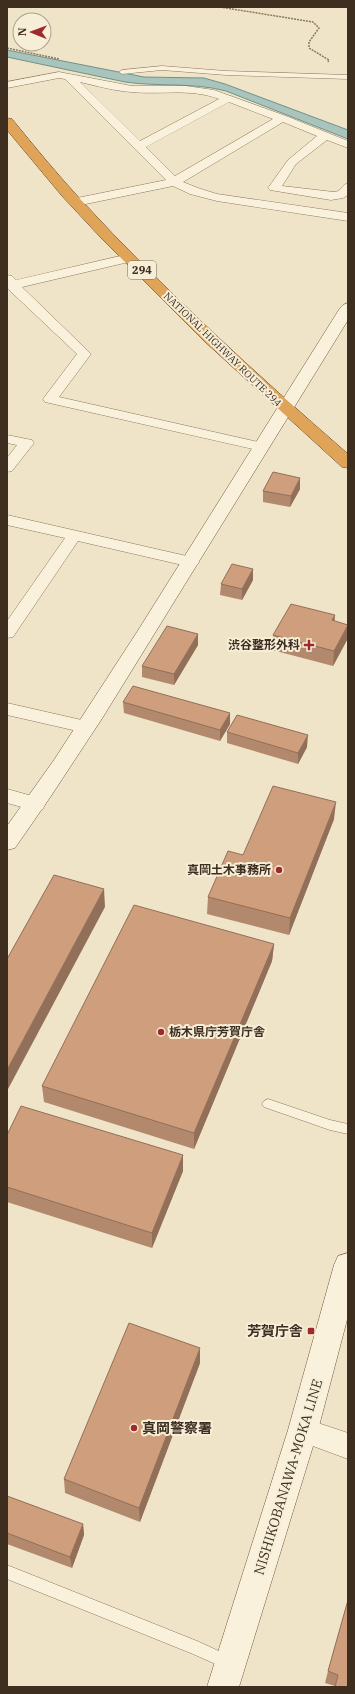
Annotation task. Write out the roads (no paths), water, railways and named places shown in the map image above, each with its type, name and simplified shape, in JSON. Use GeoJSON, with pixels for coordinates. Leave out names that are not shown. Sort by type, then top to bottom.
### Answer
{"type":"FeatureCollection","features":[{"type":"Feature","properties":{"kind":"highway","name":"NATIONAL HIGHWAY ROUTE 294"},"geometry":{"type":"LineString","coordinates":[[7,122],[76,202],[129,258],[206,334],[286,409],[347,462]]}},
{"type":"Feature","properties":{"kind":"street"},"geometry":{"type":"LineString","coordinates":[[106,84],[122,72]]}},
{"type":"Feature","properties":{"kind":"street"},"geometry":{"type":"LineString","coordinates":[[7,86],[59,76],[132,89],[186,89],[214,93],[282,118],[348,145]]}},
{"type":"Feature","properties":{"kind":"street"},"geometry":{"type":"LineString","coordinates":[[69,77],[174,182],[194,191],[217,198],[348,218]]}},
{"type":"Feature","properties":{"kind":"street"},"geometry":{"type":"LineString","coordinates":[[138,147],[228,98]]}},
{"type":"Feature","properties":{"kind":"street"},"geometry":{"type":"LineString","coordinates":[[76,202],[174,182],[282,118]]}},
{"type":"Feature","properties":{"kind":"street"},"geometry":{"type":"LineString","coordinates":[[325,136],[292,162],[274,188],[339,196],[344,193],[348,187]]}},
{"type":"Feature","properties":{"kind":"street"},"geometry":{"type":"LineString","coordinates":[[10,282],[129,258]]}},
{"type":"Feature","properties":{"kind":"street"},"geometry":{"type":"LineString","coordinates":[[10,282],[84,354],[50,399],[262,447]]}},
{"type":"Feature","properties":{"kind":"street"},"geometry":{"type":"LineString","coordinates":[[7,842],[36,804],[86,727],[191,562],[348,308]]}},
{"type":"Feature","properties":{"kind":"street"},"geometry":{"type":"LineString","coordinates":[[7,439],[27,443],[7,468]]}},
{"type":"Feature","properties":{"kind":"street"},"geometry":{"type":"LineString","coordinates":[[7,520],[191,562]]}},
{"type":"Feature","properties":{"kind":"street"},"geometry":{"type":"LineString","coordinates":[[7,633],[74,536]]}},
{"type":"Feature","properties":{"kind":"street"},"geometry":{"type":"LineString","coordinates":[[7,709],[86,727]]}},
{"type":"Feature","properties":{"kind":"street"},"geometry":{"type":"LineString","coordinates":[[7,796],[36,804]]}},
{"type":"Feature","properties":{"kind":"street","name":"NISHIKOBANAWA-MOKA LINE"},"geometry":{"type":"LineString","coordinates":[[227,1675],[303,1430],[348,1265]]}},
{"type":"Feature","properties":{"kind":"street"},"geometry":{"type":"LineString","coordinates":[[303,1430],[348,1446]]}},
{"type":"Feature","properties":{"kind":"lane"},"geometry":{"type":"LineString","coordinates":[[122,72],[162,68],[226,73],[348,77]]}},
{"type":"Feature","properties":{"kind":"lane"},"geometry":{"type":"LineString","coordinates":[[268,1104],[330,1125],[348,1129]]}},
{"type":"Feature","properties":{"kind":"lane"},"geometry":{"type":"LineString","coordinates":[[7,1572],[197,1648],[227,1675]]}},
{"type":"Feature","properties":{"kind":"water"},"geometry":{"type":"Polygon","coordinates":[[[7,50],[144,77],[204,78],[225,84],[348,130],[348,139],[226,91],[201,86],[125,82],[7,57],[7,50]]]}},
{"type":"Feature","properties":{"kind":"place","name":"渋谷整形外科"},"geometry":{"type":"Point","coordinates":[309,645]}},
{"type":"Feature","properties":{"kind":"place","name":"真岡土木事務所"},"geometry":{"type":"Point","coordinates":[279,870]}},
{"type":"Feature","properties":{"kind":"place","name":"栃木県庁芳賀庁舎"},"geometry":{"type":"Point","coordinates":[161,1032]}},
{"type":"Feature","properties":{"kind":"place","name":"芳賀庁舎"},"geometry":{"type":"Point","coordinates":[311,1331]}},
{"type":"Feature","properties":{"kind":"place","name":"真岡警察署"},"geometry":{"type":"Point","coordinates":[134,1428]}}]}
